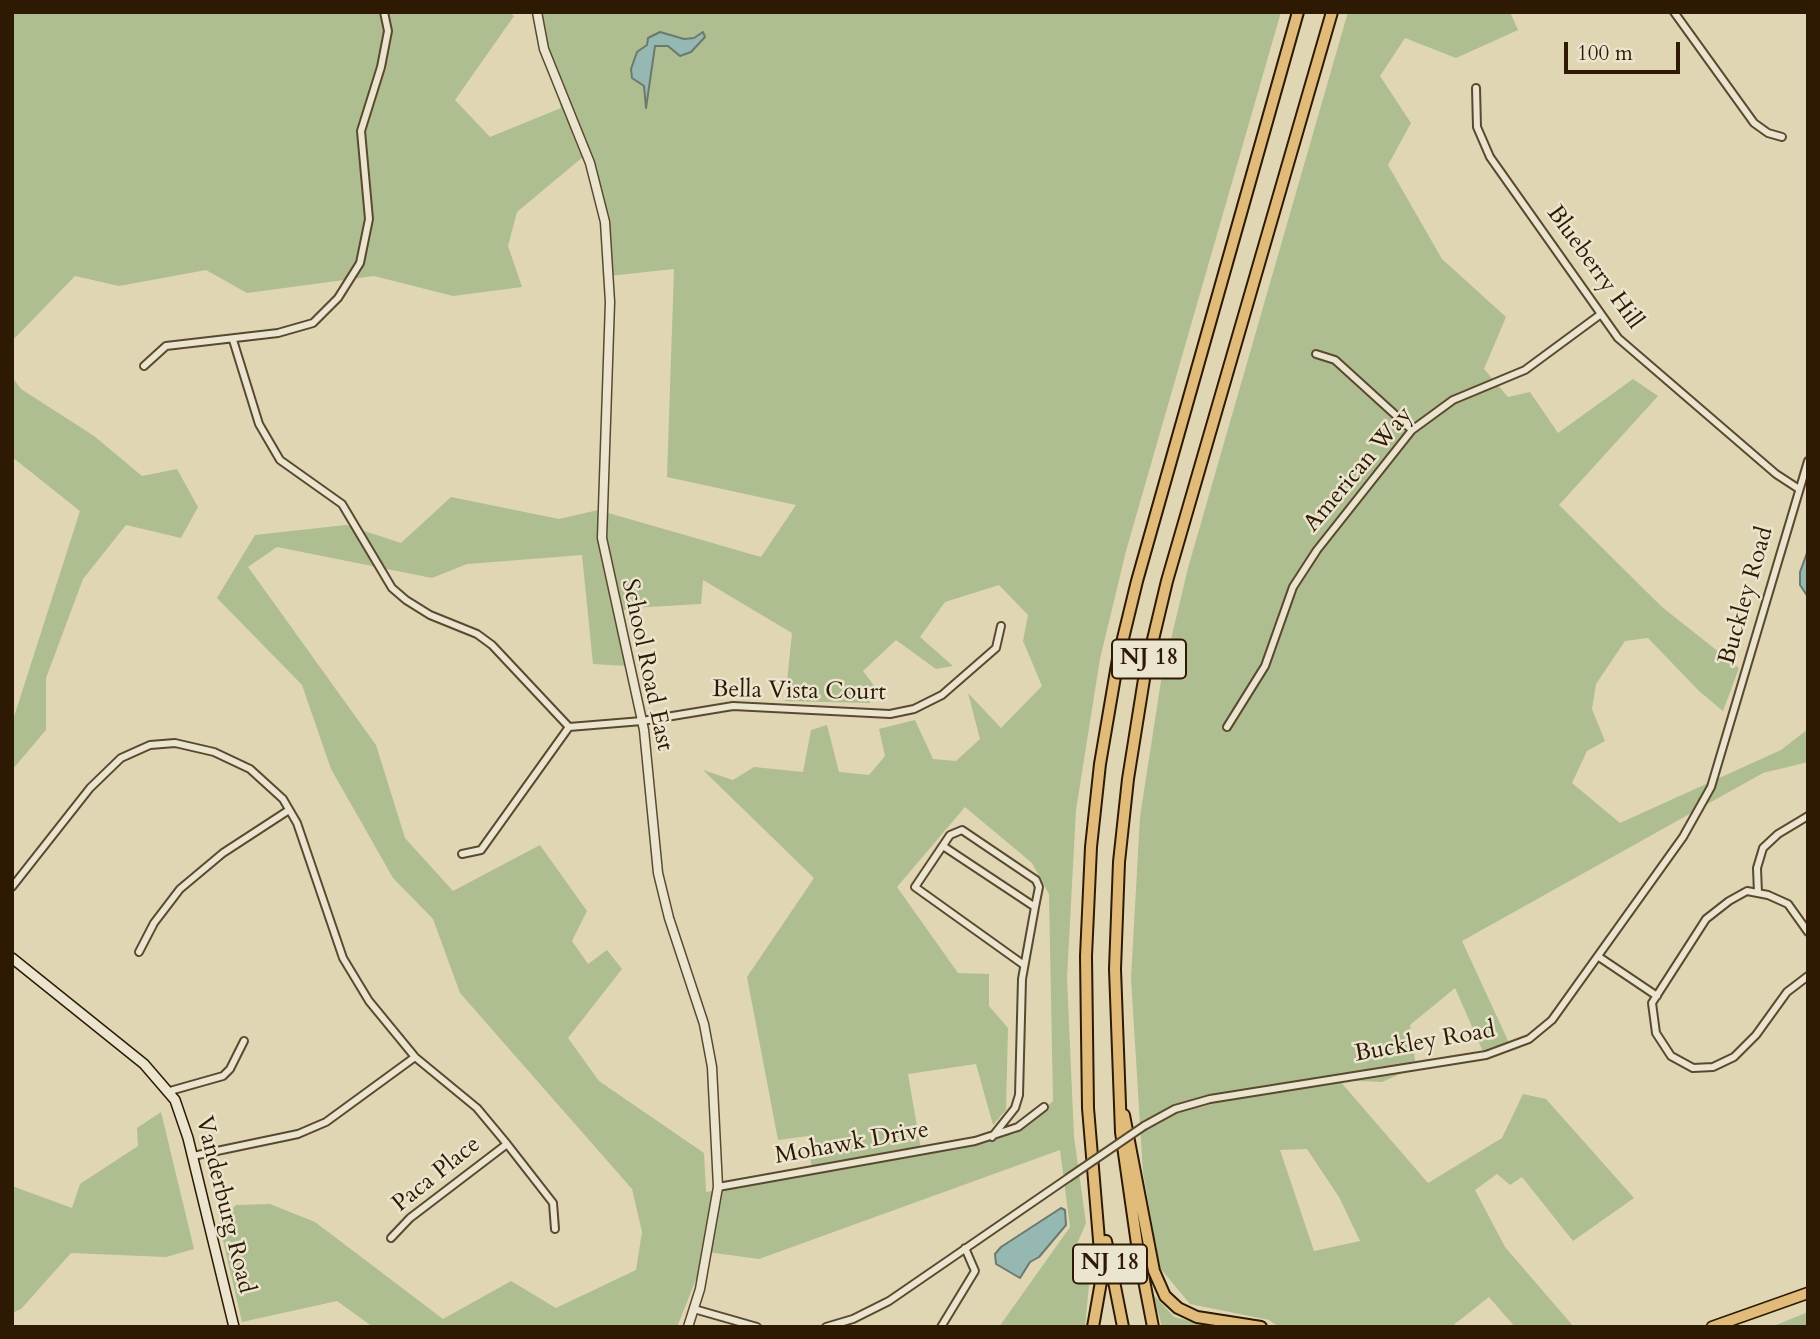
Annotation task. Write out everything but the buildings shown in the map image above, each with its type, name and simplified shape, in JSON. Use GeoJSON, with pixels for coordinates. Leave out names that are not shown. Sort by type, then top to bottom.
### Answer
{"type":"FeatureCollection","features":[{"type":"Feature","properties":{"kind":"highway","name":"NJ 18"},"geometry":{"type":"LineString","coordinates":[[1123,1327],[1098,1200],[1088,1108],[1087,914],[1095,804],[1113,684],[1137,581],[1298,12]]}},
{"type":"Feature","properties":{"kind":"highway","name":"NJ 18"},"geometry":{"type":"LineString","coordinates":[[1153,1327],[1130,1202],[1121,1132],[1115,970],[1116,906],[1128,779],[1143,685],[1177,546],[1332,12]]}},
{"type":"Feature","properties":{"kind":"highway"},"geometry":{"type":"LineString","coordinates":[[1122,1110],[1128,1128],[1154,1271],[1165,1296],[1178,1308],[1197,1318],[1261,1327]]}},
{"type":"Feature","properties":{"kind":"highway"},"geometry":{"type":"LineString","coordinates":[[1093,1327],[1102,1276],[1098,1200]]}},
{"type":"Feature","properties":{"kind":"main road","name":"Vanderburg Road"},"geometry":{"type":"LineString","coordinates":[[12,958],[144,1064],[170,1091],[180,1109],[193,1156],[234,1327]]}},
{"type":"Feature","properties":{"kind":"main road"},"geometry":{"type":"LineString","coordinates":[[1712,1327],[1808,1293]]}},
{"type":"Feature","properties":{"kind":"main road"},"geometry":{"type":"LineString","coordinates":[[1722,1327],[1760,1310]]}},
{"type":"Feature","properties":{"kind":"street"},"geometry":{"type":"LineString","coordinates":[[144,366],[166,346],[233,340],[313,323],[338,298],[360,263],[369,219],[361,131],[381,67],[388,31],[384,12]]}},
{"type":"Feature","properties":{"kind":"street","name":"School Road East"},"geometry":{"type":"LineString","coordinates":[[537,12],[544,49],[590,163],[605,222],[610,302],[602,538],[642,721],[658,873],[669,918],[709,1045],[714,1086],[719,1187],[713,1229],[688,1327]]}},
{"type":"Feature","properties":{"kind":"street"},"geometry":{"type":"LineString","coordinates":[[1674,12],[1755,123],[1768,133],[1782,137]]}},
{"type":"Feature","properties":{"kind":"street","name":"Blueberry Hill"},"geometry":{"type":"LineString","coordinates":[[1476,88],[1477,127],[1490,157],[1631,352],[1776,474],[1799,489]]}},
{"type":"Feature","properties":{"kind":"street","name":"American Way"},"geometry":{"type":"LineString","coordinates":[[1227,727],[1265,666],[1293,587],[1318,550],[1412,430],[1453,400],[1525,370],[1601,314]]}},
{"type":"Feature","properties":{"kind":"street"},"geometry":{"type":"LineString","coordinates":[[233,340],[259,424],[280,460],[342,504],[392,588],[430,615],[478,634],[569,727],[481,850],[461,854]]}},
{"type":"Feature","properties":{"kind":"street"},"geometry":{"type":"LineString","coordinates":[[1317,354],[1335,360],[1412,430]]}},
{"type":"Feature","properties":{"kind":"street","name":"Buckley Road"},"geometry":{"type":"LineString","coordinates":[[826,1327],[870,1312],[1144,1126],[1175,1109],[1210,1099],[1503,1050],[1528,1039],[1552,1020],[1683,837],[1711,787],[1808,461]]}},
{"type":"Feature","properties":{"kind":"street","name":"Bella Vista Court"},"geometry":{"type":"LineString","coordinates":[[569,727],[642,721],[733,706],[890,714],[914,709],[942,695],[996,648],[1001,626]]}},
{"type":"Feature","properties":{"kind":"street"},"geometry":{"type":"LineString","coordinates":[[12,887],[90,788],[121,758],[150,745],[175,743],[214,752],[250,769],[283,799],[297,823],[343,958],[369,1001],[415,1057],[477,1108],[507,1144],[553,1203],[555,1229]]}},
{"type":"Feature","properties":{"kind":"street"},"geometry":{"type":"LineString","coordinates":[[139,952],[154,923],[180,889],[223,853],[289,810]]}},
{"type":"Feature","properties":{"kind":"street"},"geometry":{"type":"LineString","coordinates":[[1758,893],[1757,868],[1763,848],[1778,834],[1808,817]]}},
{"type":"Feature","properties":{"kind":"street"},"geometry":{"type":"LineString","coordinates":[[992,1137],[1015,1108],[1018,1095],[1024,965],[1039,887],[1037,880],[967,832],[954,832],[915,890],[1024,965]]}},
{"type":"Feature","properties":{"kind":"street"},"geometry":{"type":"LineString","coordinates":[[943,846],[1035,907]]}},
{"type":"Feature","properties":{"kind":"street"},"geometry":{"type":"LineString","coordinates":[[1808,932],[1788,904],[1746,891],[1706,919],[1652,1003],[1656,1033],[1671,1056],[1693,1068],[1713,1067],[1734,1057],[1756,1035],[1787,992],[1808,976]]}},
{"type":"Feature","properties":{"kind":"street"},"geometry":{"type":"LineString","coordinates":[[1599,957],[1657,996]]}},
{"type":"Feature","properties":{"kind":"street"},"geometry":{"type":"LineString","coordinates":[[170,1091],[223,1076],[230,1069],[244,1041]]}},
{"type":"Feature","properties":{"kind":"street"},"geometry":{"type":"LineString","coordinates":[[193,1156],[298,1134],[326,1122],[415,1057]]}},
{"type":"Feature","properties":{"kind":"street","name":"Mohawk Drive"},"geometry":{"type":"LineString","coordinates":[[719,1187],[992,1137],[1017,1127],[1044,1107]]}},
{"type":"Feature","properties":{"kind":"street","name":"Paca Place"},"geometry":{"type":"LineString","coordinates":[[391,1238],[410,1218],[507,1144]]}},
{"type":"Feature","properties":{"kind":"street"},"geometry":{"type":"LineString","coordinates":[[942,1327],[975,1271],[965,1248]]}},
{"type":"Feature","properties":{"kind":"street"},"geometry":{"type":"LineString","coordinates":[[694,1309],[757,1327]]}},
{"type":"Feature","properties":{"kind":"green space"},"geometry":{"type":"Polygon","coordinates":[[[12,12],[509,12],[514,16],[455,100],[490,137],[561,108],[534,12],[1281,12],[1126,551],[1100,659],[1076,810],[1067,978],[1074,1137],[1086,1223],[1074,1251],[1089,1285],[1085,1327],[999,1327],[1070,1227],[1060,1150],[759,1259],[707,1252],[677,1327],[373,1327],[337,1301],[242,1322],[219,1223],[236,1205],[270,1204],[315,1222],[443,1319],[511,1281],[556,1308],[636,1270],[642,1232],[632,1189],[460,993],[433,919],[393,878],[331,769],[302,685],[217,598],[255,535],[346,525],[401,543],[451,497],[559,519],[598,510],[761,557],[796,505],[667,477],[674,269],[609,276],[609,254],[584,156],[517,212],[508,246],[522,287],[453,296],[374,276],[247,293],[206,270],[119,286],[75,276],[12,341],[12,12]],[[277,547],[248,567],[376,745],[405,838],[453,891],[540,845],[587,911],[572,941],[588,964],[607,950],[622,969],[568,1038],[599,1081],[704,1153],[706,1192],[812,1173],[808,1136],[778,1140],[747,977],[814,878],[703,770],[733,780],[754,767],[803,772],[811,730],[827,725],[839,772],[869,775],[885,756],[879,729],[915,720],[933,759],[956,761],[980,739],[968,693],[1001,728],[1042,686],[1023,641],[1028,615],[999,585],[945,602],[920,637],[953,666],[936,669],[896,640],[863,671],[879,692],[869,703],[785,701],[792,633],[703,580],[701,604],[631,608],[616,613],[628,666],[593,664],[582,555],[467,564],[432,578],[277,547]],[[965,807],[897,887],[958,973],[989,974],[989,1006],[1008,1028],[1006,1110],[993,1125],[976,1064],[908,1074],[921,1150],[1015,1134],[1053,1101],[1049,894],[1032,863],[965,807]]]}},
{"type":"Feature","properties":{"kind":"green space"},"geometry":{"type":"Polygon","coordinates":[[[1348,12],[1510,12],[1518,30],[1456,58],[1405,38],[1380,76],[1411,123],[1388,165],[1442,259],[1506,317],[1484,369],[1508,397],[1530,392],[1558,433],[1633,379],[1658,396],[1559,505],[1662,607],[1739,668],[1723,711],[1699,691],[1648,638],[1625,641],[1596,684],[1592,709],[1605,741],[1587,751],[1572,783],[1620,823],[1781,750],[1808,729],[1808,762],[1763,773],[1462,941],[1510,1045],[1485,1056],[1455,988],[1410,1025],[1416,1067],[1382,1082],[1339,1080],[1428,1183],[1502,1138],[1523,1094],[1546,1099],[1634,1198],[1573,1241],[1522,1177],[1510,1185],[1497,1174],[1475,1190],[1505,1247],[1574,1327],[1515,1327],[1489,1297],[1451,1327],[1279,1327],[1269,1320],[1190,1304],[1160,1268],[1143,1173],[1131,978],[1140,817],[1161,681],[1188,568],[1348,12]],[[1307,1149],[1280,1150],[1314,1251],[1360,1241],[1339,1197],[1307,1149]]]}},
{"type":"Feature","properties":{"kind":"green space"},"geometry":{"type":"Polygon","coordinates":[[[12,377],[21,389],[94,436],[142,476],[177,469],[198,507],[181,538],[126,525],[83,579],[46,678],[46,730],[12,770],[12,723],[80,511],[12,457],[12,377]]]}},
{"type":"Feature","properties":{"kind":"green space"},"geometry":{"type":"Polygon","coordinates":[[[161,1112],[194,1249],[166,1257],[71,1253],[21,1309],[12,1313],[12,1186],[72,1208],[80,1184],[138,1146],[137,1128],[161,1112]]]}},
{"type":"Feature","properties":{"kind":"green space"},"geometry":{"type":"Polygon","coordinates":[[[1153,1294],[1174,1317],[1213,1327],[1162,1327],[1153,1294]]]}},
{"type":"Feature","properties":{"kind":"green space"},"geometry":{"type":"Polygon","coordinates":[[[1808,1312],[1808,1327],[1771,1327],[1808,1312]]]}},
{"type":"Feature","properties":{"kind":"water"},"geometry":{"type":"Polygon","coordinates":[[[660,32],[684,39],[694,38],[703,32],[705,37],[691,52],[680,56],[668,46],[655,46],[646,108],[644,86],[632,78],[631,69],[637,52],[647,45],[648,38],[660,32]]]}},
{"type":"Feature","properties":{"kind":"water"},"geometry":{"type":"Polygon","coordinates":[[[1808,550],[1808,597],[1800,585],[1800,572],[1808,550]]]}},
{"type":"Feature","properties":{"kind":"water"},"geometry":{"type":"Polygon","coordinates":[[[1061,1208],[1065,1210],[1066,1225],[1039,1257],[1030,1262],[1020,1278],[996,1264],[995,1254],[1001,1247],[1061,1208]]]}}]}
